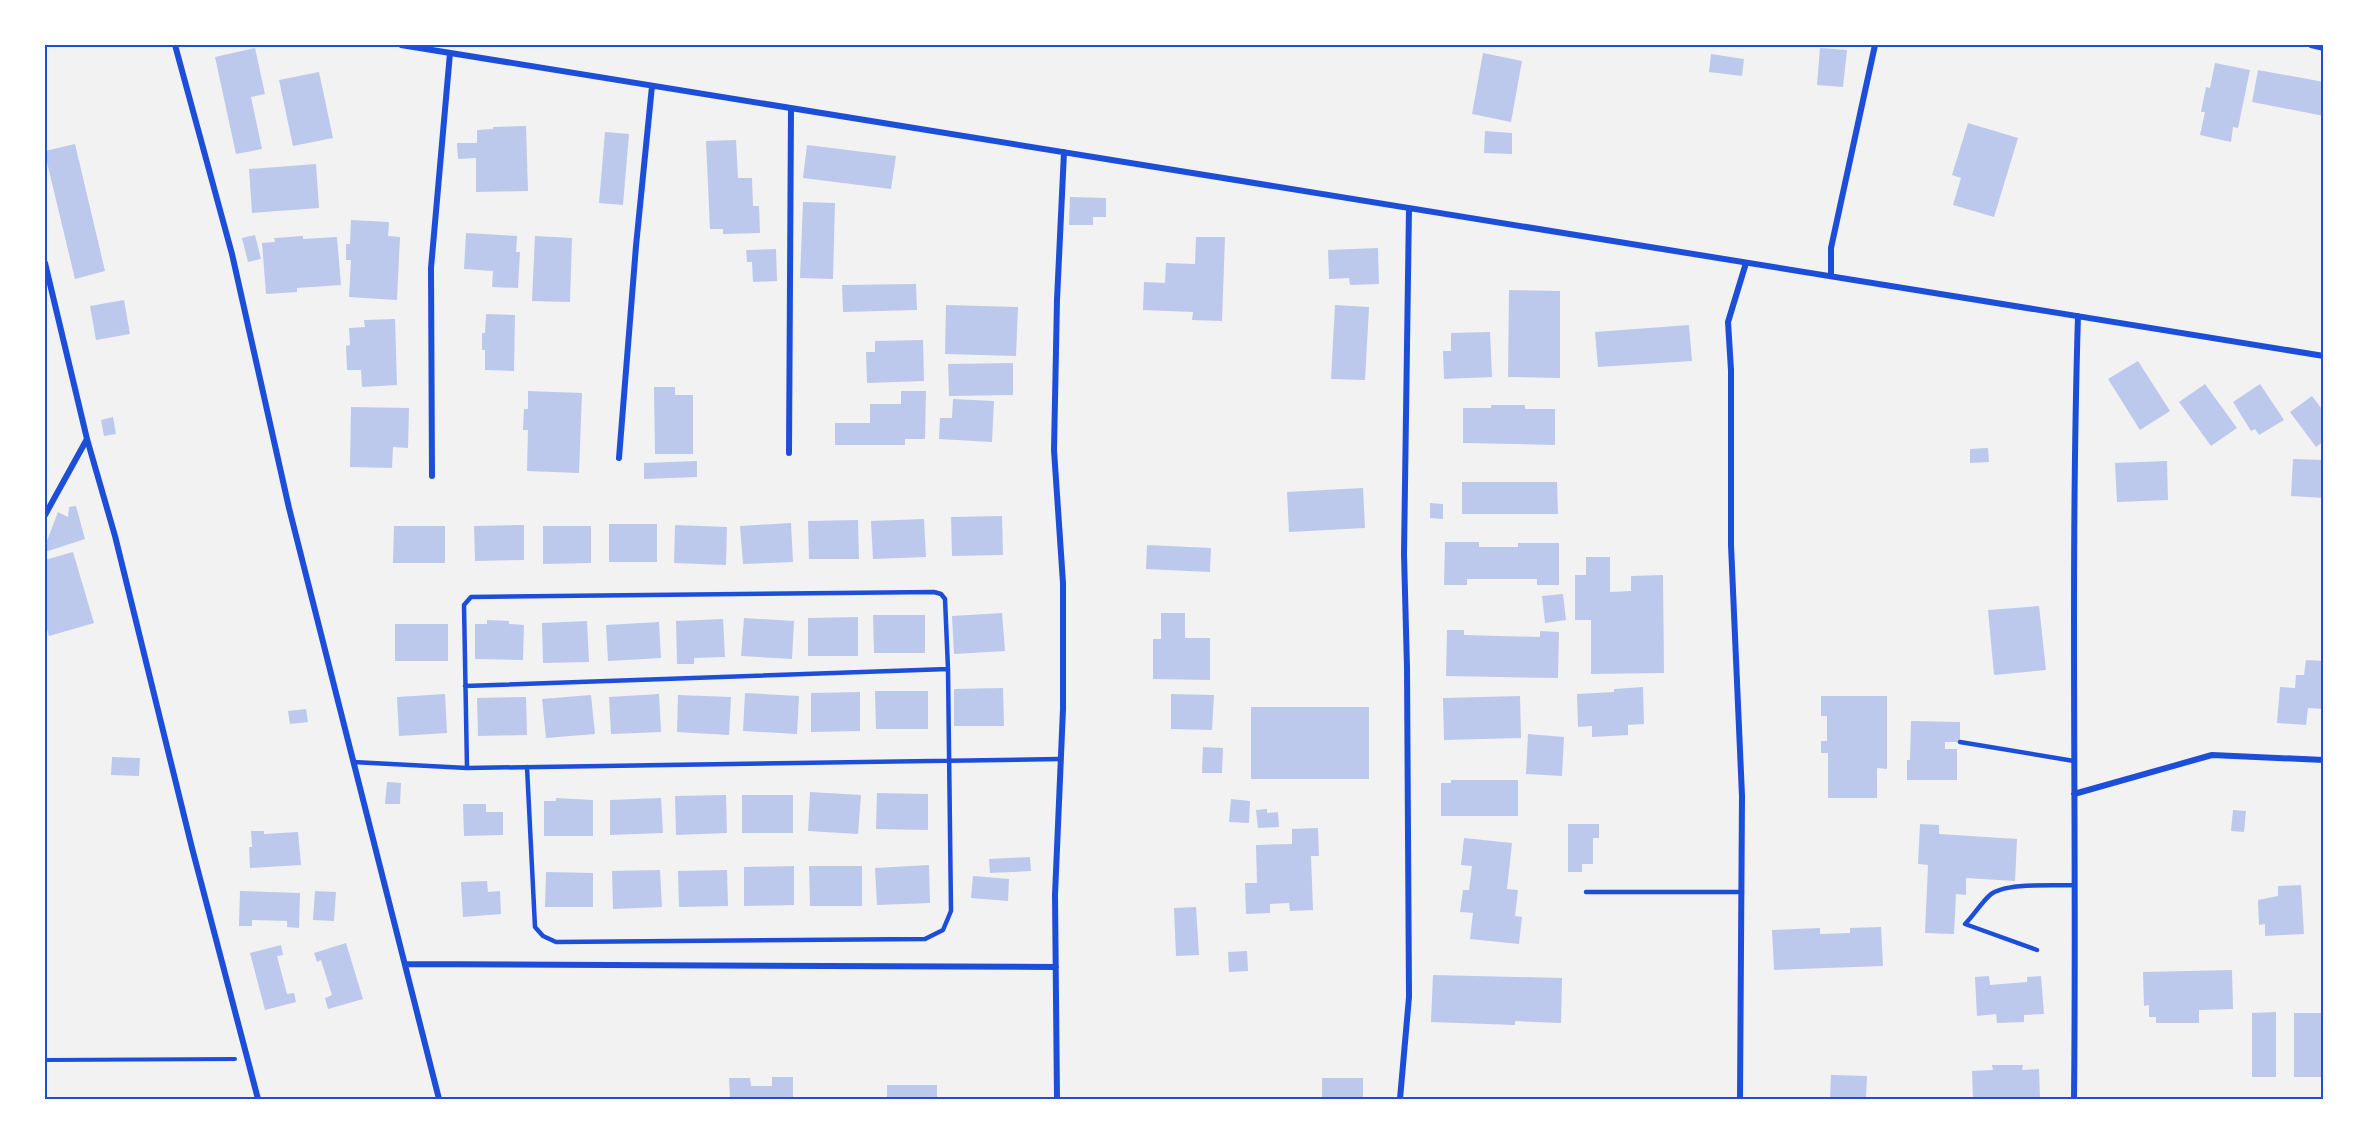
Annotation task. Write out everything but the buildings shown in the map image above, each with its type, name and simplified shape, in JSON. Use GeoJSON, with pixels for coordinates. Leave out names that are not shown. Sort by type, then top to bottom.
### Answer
{"type":"FeatureCollection","features":[{"type":"Feature","properties":{"kind":"street"},"geometry":{"type":"LineString","coordinates":[[175,45],[232,254],[289,508],[439,1099]]}},
{"type":"Feature","properties":{"kind":"street"},"geometry":{"type":"LineString","coordinates":[[401,45],[2324,356]]}},
{"type":"Feature","properties":{"kind":"street"},"geometry":{"type":"LineString","coordinates":[[1831,276],[1830,248],[1875,45]]}},
{"type":"Feature","properties":{"kind":"street"},"geometry":{"type":"LineString","coordinates":[[2311,45],[2324,48]]}},
{"type":"Feature","properties":{"kind":"street"},"geometry":{"type":"LineString","coordinates":[[432,476],[431,268],[450,53]]}},
{"type":"Feature","properties":{"kind":"street"},"geometry":{"type":"LineString","coordinates":[[620,458],[636,246],[652,86]]}},
{"type":"Feature","properties":{"kind":"street"},"geometry":{"type":"LineString","coordinates":[[789,453],[791,108]]}},
{"type":"Feature","properties":{"kind":"street"},"geometry":{"type":"LineString","coordinates":[[1057,1099],[1055,895],[1063,709],[1063,583],[1054,450],[1057,300],[1064,152]]}},
{"type":"Feature","properties":{"kind":"street"},"geometry":{"type":"LineString","coordinates":[[1400,1099],[1409,997],[1404,554],[1409,208]]}},
{"type":"Feature","properties":{"kind":"street"},"geometry":{"type":"LineString","coordinates":[[1740,1099],[1742,796],[1731,545],[1731,370],[1728,322],[1746,262]]}},
{"type":"Feature","properties":{"kind":"street"},"geometry":{"type":"LineString","coordinates":[[45,263],[87,439],[115,536],[192,848],[258,1099]]}},
{"type":"Feature","properties":{"kind":"street"},"geometry":{"type":"LineString","coordinates":[[2074,1099],[2073,605],[2078,316]]}},
{"type":"Feature","properties":{"kind":"street"},"geometry":{"type":"LineString","coordinates":[[45,515],[87,439]]}},
{"type":"Feature","properties":{"kind":"street"},"geometry":{"type":"LineString","coordinates":[[2074,794],[2212,756],[2324,760]]}},
{"type":"Feature","properties":{"kind":"street"},"geometry":{"type":"LineString","coordinates":[[406,964],[1056,967]]}},
{"type":"Feature","properties":{"kind":"lane"},"geometry":{"type":"LineString","coordinates":[[467,768],[464,605],[466,600],[478,597],[934,592],[941,594],[945,599],[951,911],[943,930],[925,939],[556,942],[543,936],[535,927],[527,767]]}},
{"type":"Feature","properties":{"kind":"lane"},"geometry":{"type":"LineString","coordinates":[[465,686],[948,669]]}},
{"type":"Feature","properties":{"kind":"lane"},"geometry":{"type":"LineString","coordinates":[[1960,742],[2074,761]]}},
{"type":"Feature","properties":{"kind":"lane"},"geometry":{"type":"LineString","coordinates":[[353,762],[467,768],[1060,759]]}},
{"type":"Feature","properties":{"kind":"lane"},"geometry":{"type":"LineString","coordinates":[[2037,950],[1965,924],[1991,894],[2008,888],[2075,885]]}},
{"type":"Feature","properties":{"kind":"lane"},"geometry":{"type":"LineString","coordinates":[[1586,892],[1742,892]]}},
{"type":"Feature","properties":{"kind":"path"},"geometry":{"type":"LineString","coordinates":[[45,1060],[248,1059]]}}]}
